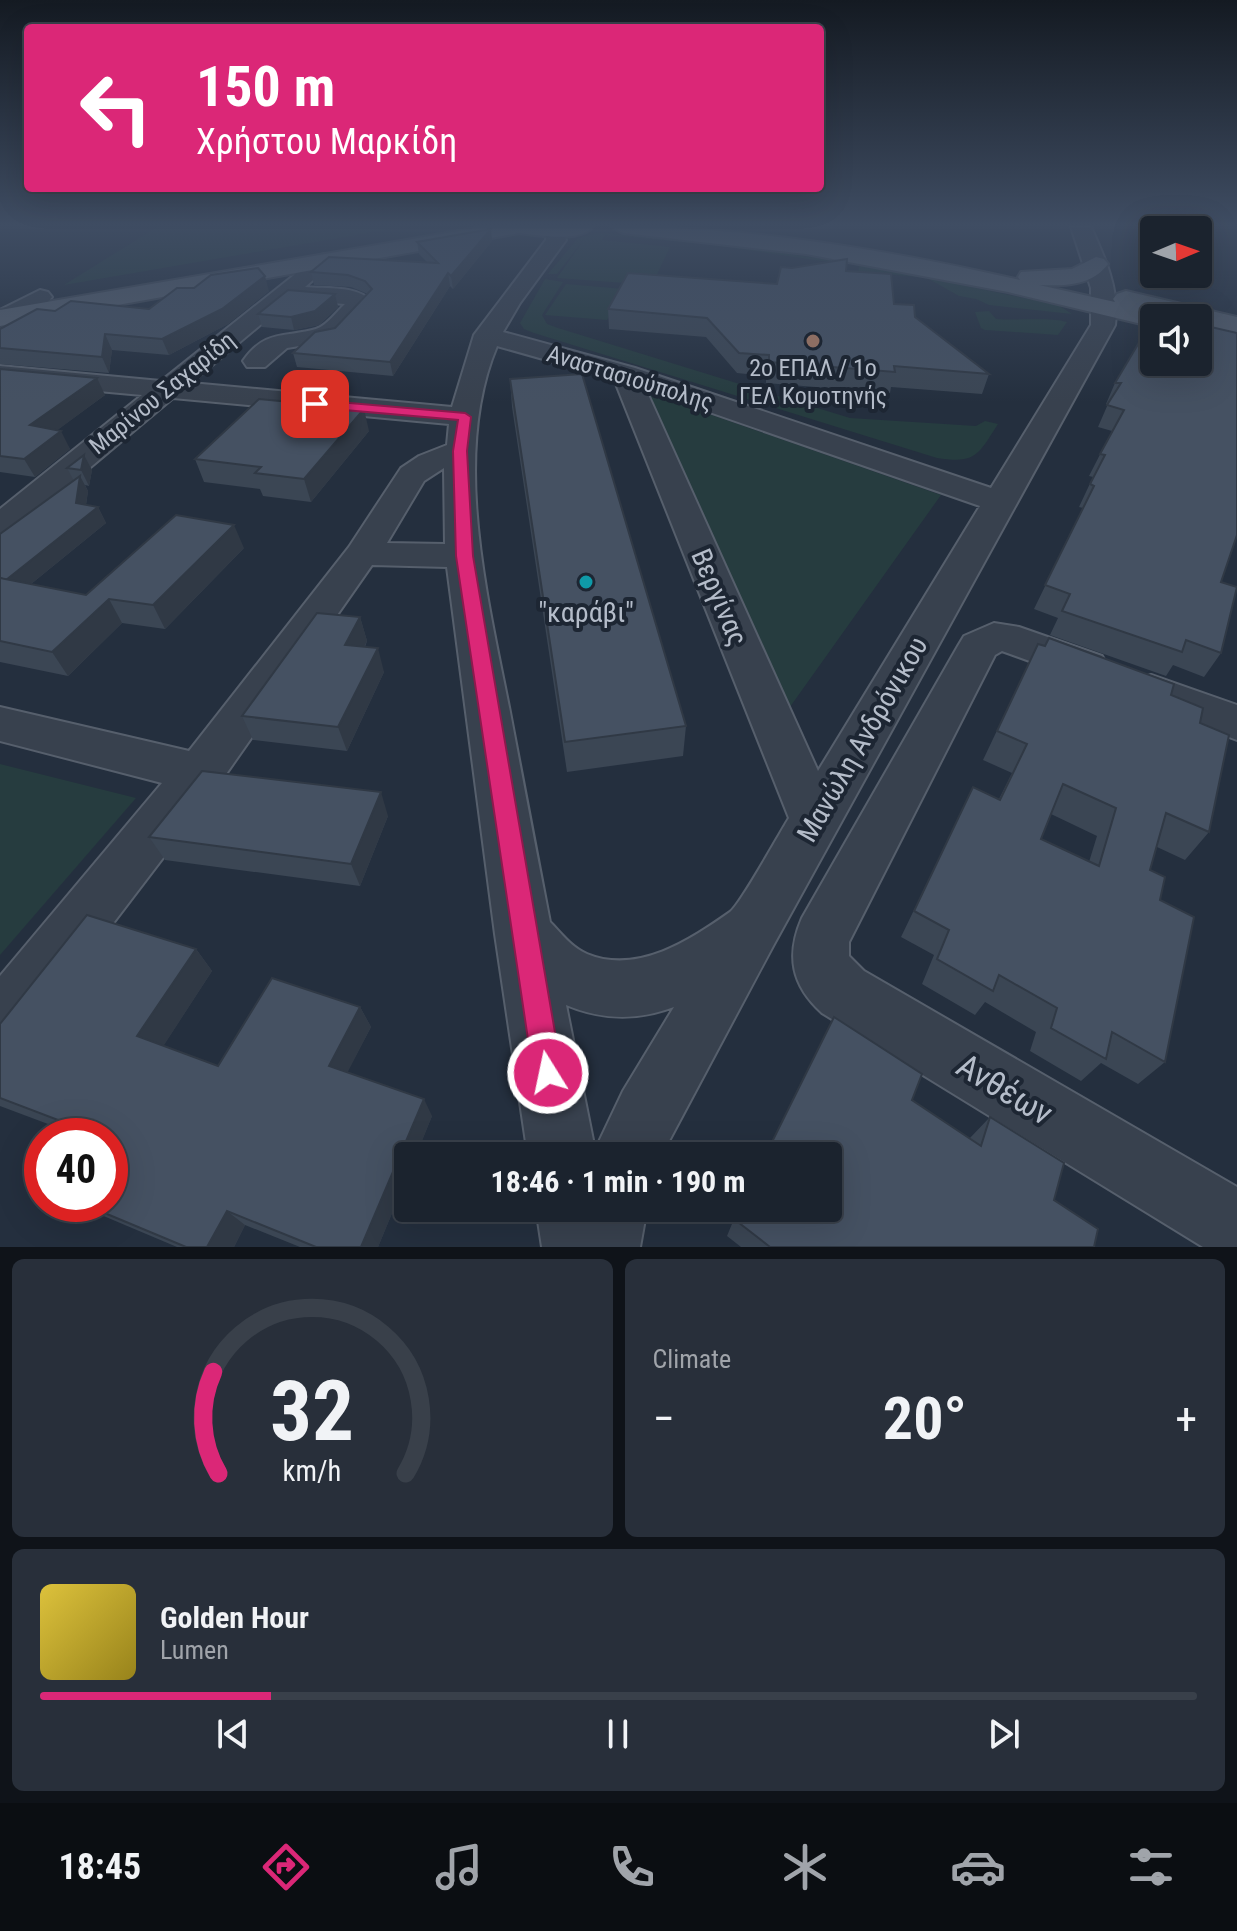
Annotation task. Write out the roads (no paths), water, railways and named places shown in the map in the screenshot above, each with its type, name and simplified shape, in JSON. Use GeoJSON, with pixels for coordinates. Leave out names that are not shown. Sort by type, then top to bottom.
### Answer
{"type":"FeatureCollection","features":[{"type":"Feature","properties":{"kind":"main road"},"geometry":{"type":"LineString","coordinates":[[1,315],[40,297],[108,285]]}},
{"type":"Feature","properties":{"kind":"main road"},"geometry":{"type":"LineString","coordinates":[[1,315],[177,285]]}},
{"type":"Feature","properties":{"kind":"main road"},"geometry":{"type":"LineString","coordinates":[[990,285],[1140,316]]}},
{"type":"Feature","properties":{"kind":"main road"},"geometry":{"type":"LineString","coordinates":[[1041,285],[1104,309],[1237,325]]}},
{"type":"Feature","properties":{"kind":"main road"},"geometry":{"type":"LineString","coordinates":[[1212,333],[1237,339]]}},
{"type":"Feature","properties":{"kind":"street","name":"Μαρίνου Σαχαρίδη"},"geometry":{"type":"LineString","coordinates":[[0,526],[294,285]]}},
{"type":"Feature","properties":{"kind":"street"},"geometry":{"type":"LineString","coordinates":[[521,285],[487,335],[473,375],[463,434],[464,556],[523,934],[560,1142]]}},
{"type":"Feature","properties":{"kind":"street"},"geometry":{"type":"LineString","coordinates":[[1100,285],[1104,309]]}},
{"type":"Feature","properties":{"kind":"street"},"geometry":{"type":"LineString","coordinates":[[256,361],[279,341],[327,335],[360,302],[355,298],[285,293]]}},
{"type":"Feature","properties":{"kind":"street","name":"Μανώλη Ανδρόνικου"},"geometry":{"type":"LineString","coordinates":[[633,1142],[753,927],[1000,502],[1104,309]]}},
{"type":"Feature","properties":{"kind":"street","name":"Αναστασιούπολης"},"geometry":{"type":"LineString","coordinates":[[487,335],[625,374],[1000,502]]}},
{"type":"Feature","properties":{"kind":"street"},"geometry":{"type":"LineString","coordinates":[[0,374],[165,391],[463,434]]}},
{"type":"Feature","properties":{"kind":"street","name":"Βεργίνας"},"geometry":{"type":"LineString","coordinates":[[625,374],[815,821]]}},
{"type":"Feature","properties":{"kind":"street"},"geometry":{"type":"LineString","coordinates":[[0,1023],[200,773],[362,554],[412,475],[463,434]]}},
{"type":"Feature","properties":{"kind":"street"},"geometry":{"type":"LineString","coordinates":[[362,554],[464,556]]}},
{"type":"Feature","properties":{"kind":"street","name":"Ανθέων"},"geometry":{"type":"LineString","coordinates":[[1237,723],[1005,637],[985,640],[829,923],[818,951],[829,981],[843,992],[1237,1227]]}},
{"type":"Feature","properties":{"kind":"street"},"geometry":{"type":"LineString","coordinates":[[0,724],[200,773]]}},
{"type":"Feature","properties":{"kind":"street"},"geometry":{"type":"LineString","coordinates":[[866,734],[919,757]]}},
{"type":"Feature","properties":{"kind":"street"},"geometry":{"type":"LineString","coordinates":[[523,934],[557,970],[589,985],[627,989],[662,982],[698,967],[753,927]]}},
{"type":"Feature","properties":{"kind":"street"},"geometry":{"type":"LineString","coordinates":[[574,1222],[578,1247]]}},
{"type":"Feature","properties":{"kind":"street"},"geometry":{"type":"LineString","coordinates":[[604,1247],[609,1222]]}},
{"type":"Feature","properties":{"kind":"place","name":"2ο ΕΠΑΛ / 1ο ΓΕΛ Κομοτηνής"},"geometry":{"type":"Point","coordinates":[813,341]}},
{"type":"Feature","properties":{"kind":"place","name":"\"καράβι\""},"geometry":{"type":"Point","coordinates":[586,582]}}]}
